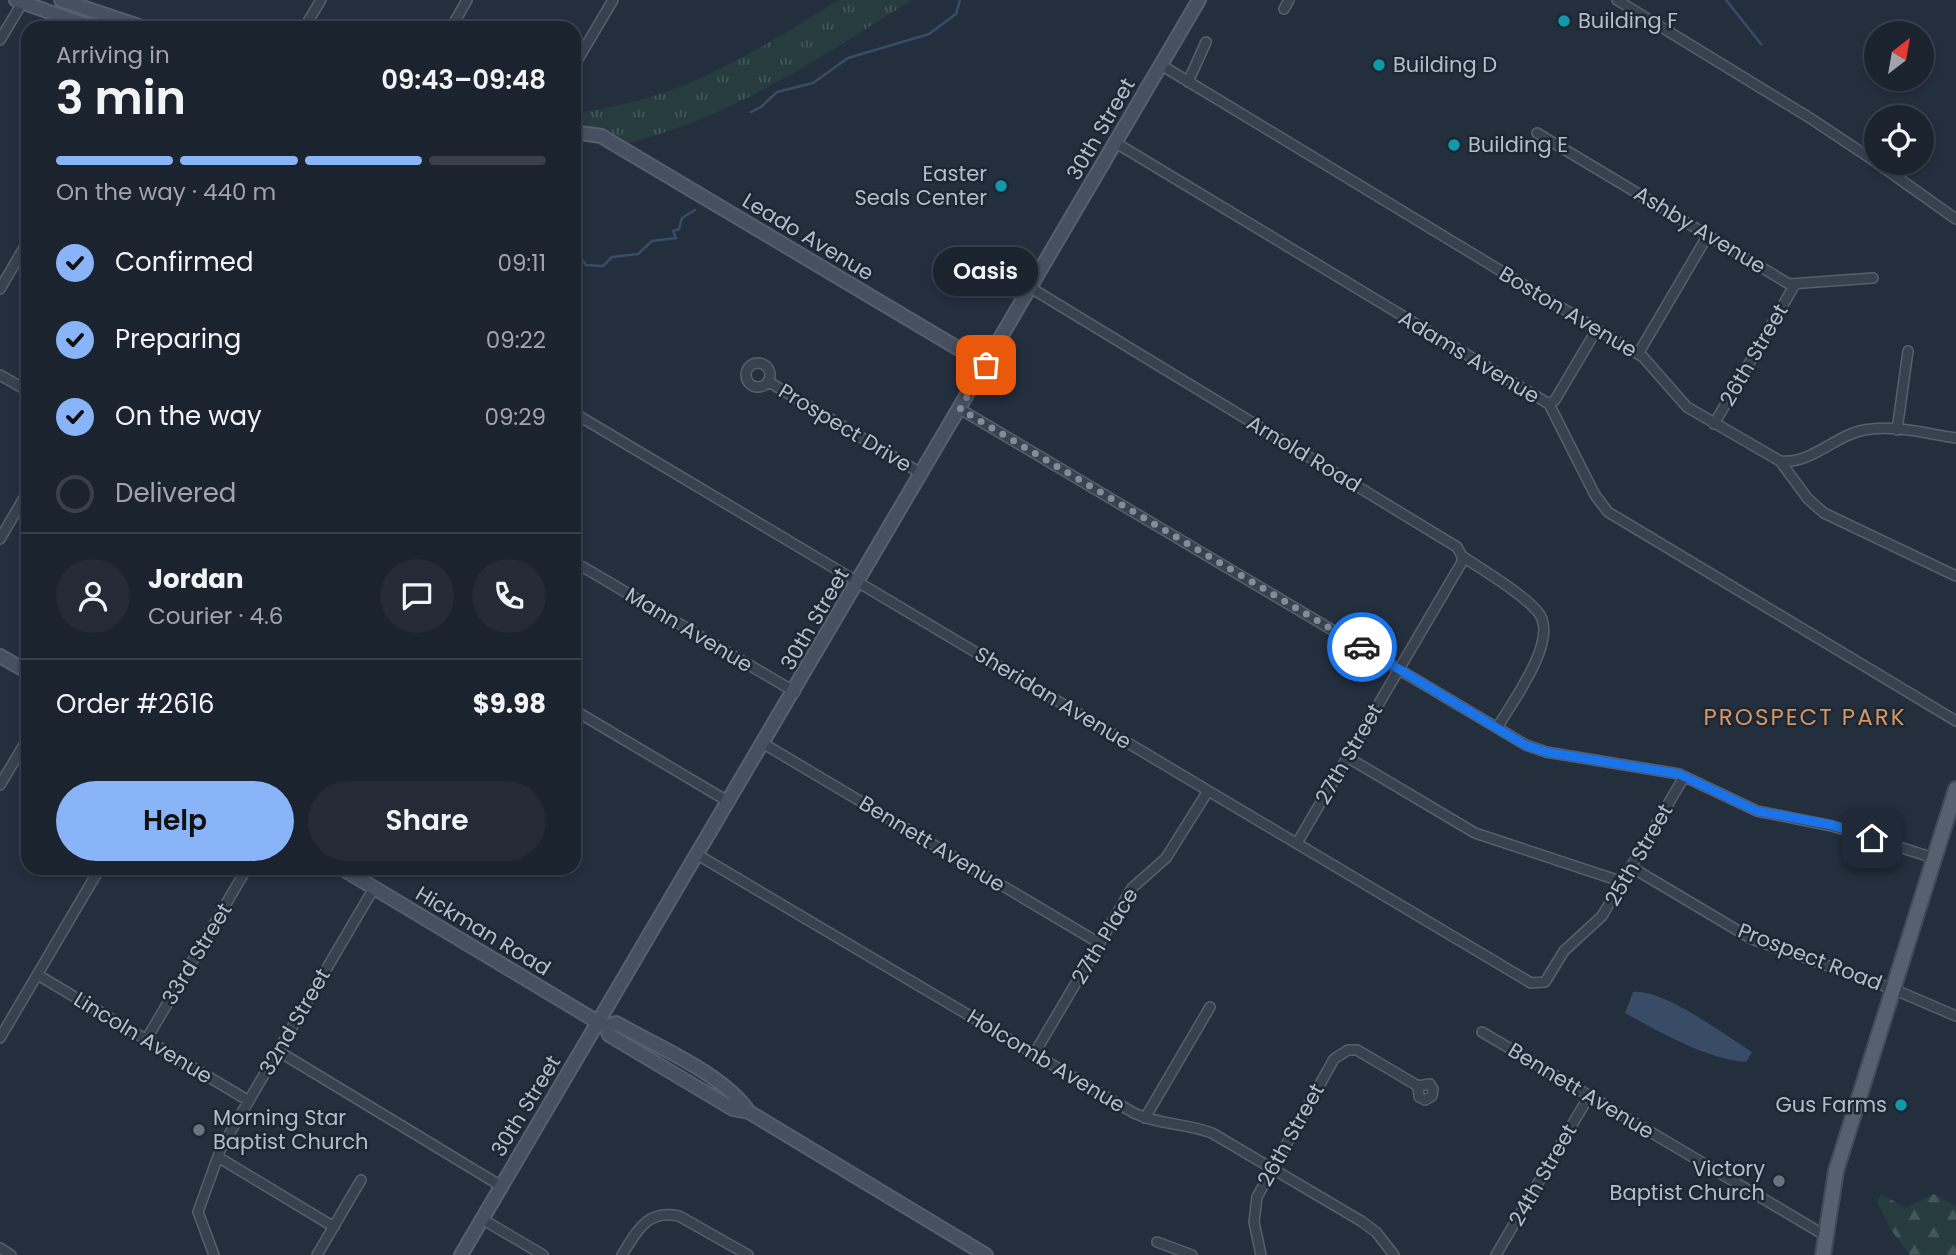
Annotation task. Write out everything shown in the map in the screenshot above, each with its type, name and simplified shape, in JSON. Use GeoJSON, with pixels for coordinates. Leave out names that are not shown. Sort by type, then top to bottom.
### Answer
{"type":"FeatureCollection","features":[{"type":"Feature","properties":{"kind":"main road"},"geometry":{"type":"LineString","coordinates":[[1823,1255],[1836,1171],[1956,789]]}},
{"type":"Feature","properties":{"kind":"street"},"geometry":{"type":"LineString","coordinates":[[61,0],[124,21]]}},
{"type":"Feature","properties":{"kind":"street"},"geometry":{"type":"LineString","coordinates":[[308,21],[321,0]]}},
{"type":"Feature","properties":{"kind":"street"},"geometry":{"type":"LineString","coordinates":[[455,21],[467,0]]}},
{"type":"Feature","properties":{"kind":"street"},"geometry":{"type":"LineString","coordinates":[[581,54],[613,0]]}},
{"type":"Feature","properties":{"kind":"street","name":"30th Street"},"geometry":{"type":"LineString","coordinates":[[461,1255],[602,1024],[698,855],[1199,0]]}},
{"type":"Feature","properties":{"kind":"street"},"geometry":{"type":"LineString","coordinates":[[1284,9],[1289,0]]}},
{"type":"Feature","properties":{"kind":"street"},"geometry":{"type":"LineString","coordinates":[[1617,0],[1811,118],[1864,155]]}},
{"type":"Feature","properties":{"kind":"street"},"geometry":{"type":"LineString","coordinates":[[0,40],[20,1],[75,21]]}},
{"type":"Feature","properties":{"kind":"street"},"geometry":{"type":"LineString","coordinates":[[1188,82],[1206,41]]}},
{"type":"Feature","properties":{"kind":"street","name":"Boston Avenue"},"geometry":{"type":"LineString","coordinates":[[1161,65],[1638,354],[1687,407],[1780,461],[1808,499],[1824,513],[1956,576]]}},
{"type":"Feature","properties":{"kind":"street","name":"Leado Avenue"},"geometry":{"type":"LineString","coordinates":[[581,133],[601,136],[986,365]]}},
{"type":"Feature","properties":{"kind":"street","name":"Ashby Avenue"},"geometry":{"type":"LineString","coordinates":[[1537,133],[1794,286]]}},
{"type":"Feature","properties":{"kind":"street","name":"Adams Avenue"},"geometry":{"type":"LineString","coordinates":[[1116,143],[1549,404],[1595,495],[1608,512],[1956,721]]}},
{"type":"Feature","properties":{"kind":"street"},"geometry":{"type":"LineString","coordinates":[[1893,175],[1956,219]]}},
{"type":"Feature","properties":{"kind":"street"},"geometry":{"type":"LineString","coordinates":[[1638,354],[1708,236]]}},
{"type":"Feature","properties":{"kind":"street"},"geometry":{"type":"LineString","coordinates":[[0,289],[21,253]]}},
{"type":"Feature","properties":{"kind":"street"},"geometry":{"type":"LineString","coordinates":[[1794,286],[1874,278]]}},
{"type":"Feature","properties":{"kind":"street","name":"26th Street"},"geometry":{"type":"LineString","coordinates":[[1714,424],[1794,286]]}},
{"type":"Feature","properties":{"kind":"street","name":"Arnold Road"},"geometry":{"type":"LineString","coordinates":[[1031,288],[1457,547],[1462,556],[1534,607],[1545,626],[1544,645],[1497,728]]}},
{"type":"Feature","properties":{"kind":"street"},"geometry":{"type":"LineString","coordinates":[[1549,404],[1555,400],[1597,329]]}},
{"type":"Feature","properties":{"kind":"street"},"geometry":{"type":"LineString","coordinates":[[1897,430],[1908,351]]}},
{"type":"Feature","properties":{"kind":"street"},"geometry":{"type":"LineString","coordinates":[[0,375],[21,387]]}},
{"type":"Feature","properties":{"kind":"street","name":"Prospect Drive"},"geometry":{"type":"LineString","coordinates":[[769,382],[922,474]]}},
{"type":"Feature","properties":{"kind":"street"},"geometry":{"type":"LineString","coordinates":[[960,409],[1497,728],[1546,752],[1664,771],[1684,777],[1757,811],[1832,825],[1934,858]]}},
{"type":"Feature","properties":{"kind":"street","name":"Sheridan Avenue"},"geometry":{"type":"LineString","coordinates":[[581,417],[1531,983]]}},
{"type":"Feature","properties":{"kind":"street"},"geometry":{"type":"LineString","coordinates":[[1780,461],[1799,460],[1863,430],[1897,430],[1956,439]]}},
{"type":"Feature","properties":{"kind":"street"},"geometry":{"type":"LineString","coordinates":[[0,539],[21,503]]}},
{"type":"Feature","properties":{"kind":"street","name":"27th Street"},"geometry":{"type":"LineString","coordinates":[[1297,843],[1462,562],[1462,556]]}},
{"type":"Feature","properties":{"kind":"street","name":"Mann Avenue"},"geometry":{"type":"LineString","coordinates":[[583,567],[794,692]]}},
{"type":"Feature","properties":{"kind":"street"},"geometry":{"type":"LineString","coordinates":[[0,656],[21,668]]}},
{"type":"Feature","properties":{"kind":"street"},"geometry":{"type":"LineString","coordinates":[[581,714],[729,802]]}},
{"type":"Feature","properties":{"kind":"street","name":"Bennett Avenue"},"geometry":{"type":"LineString","coordinates":[[764,744],[1100,943]]}},
{"type":"Feature","properties":{"kind":"street"},"geometry":{"type":"LineString","coordinates":[[0,785],[21,750]]}},
{"type":"Feature","properties":{"kind":"street"},"geometry":{"type":"LineString","coordinates":[[1347,757],[1475,833],[1623,882]]}},
{"type":"Feature","properties":{"kind":"street","name":"25th Street"},"geometry":{"type":"LineString","coordinates":[[1531,983],[1541,984],[1549,979],[1564,951],[1602,916],[1684,777]]}},
{"type":"Feature","properties":{"kind":"street","name":"27th Place"},"geometry":{"type":"LineString","coordinates":[[1034,1054],[1132,888],[1166,858],[1208,791]]}},
{"type":"Feature","properties":{"kind":"street","name":"Holcomb Avenue"},"geometry":{"type":"LineString","coordinates":[[698,855],[1145,1118],[1193,1126],[1271,1168],[1361,1221],[1376,1233],[1394,1255]]}},
{"type":"Feature","properties":{"kind":"street","name":"Prospect Road"},"geometry":{"type":"LineString","coordinates":[[1632,867],[1752,939],[1893,989],[1956,1016]]}},
{"type":"Feature","properties":{"kind":"street"},"geometry":{"type":"LineString","coordinates":[[0,1038],[96,875]]}},
{"type":"Feature","properties":{"kind":"street","name":"33rd Street"},"geometry":{"type":"LineString","coordinates":[[146,1040],[243,875]]}},
{"type":"Feature","properties":{"kind":"street","name":"Hickman Road"},"geometry":{"type":"LineString","coordinates":[[353,875],[602,1024],[616,1023],[683,1061],[740,1098],[749,1112],[986,1255]]}},
{"type":"Feature","properties":{"kind":"street","name":"32nd Street"},"geometry":{"type":"LineString","coordinates":[[214,1255],[198,1212],[218,1157],[374,888]]}},
{"type":"Feature","properties":{"kind":"street","name":"Lincoln Avenue"},"geometry":{"type":"LineString","coordinates":[[38,975],[249,1101]]}},
{"type":"Feature","properties":{"kind":"street"},"geometry":{"type":"LineString","coordinates":[[1145,1118],[1210,1007]]}},
{"type":"Feature","properties":{"kind":"street","name":"Bennett Avenue"},"geometry":{"type":"LineString","coordinates":[[1482,1032],[1826,1236]]}},
{"type":"Feature","properties":{"kind":"street","name":"26th Street"},"geometry":{"type":"LineString","coordinates":[[1261,1255],[1254,1210],[1256,1197],[1334,1059],[1348,1050],[1357,1050],[1418,1086]]}},
{"type":"Feature","properties":{"kind":"street"},"geometry":{"type":"LineString","coordinates":[[278,1051],[501,1186]]}},
{"type":"Feature","properties":{"kind":"street","name":"24th Street"},"geometry":{"type":"LineString","coordinates":[[1496,1255],[1589,1096]]}},
{"type":"Feature","properties":{"kind":"street"},"geometry":{"type":"LineString","coordinates":[[218,1157],[334,1227]]}},
{"type":"Feature","properties":{"kind":"street"},"geometry":{"type":"LineString","coordinates":[[317,1255],[361,1180]]}},
{"type":"Feature","properties":{"kind":"street"},"geometry":{"type":"LineString","coordinates":[[622,1255],[647,1220],[667,1214],[679,1216],[748,1255]]}},
{"type":"Feature","properties":{"kind":"street"},"geometry":{"type":"LineString","coordinates":[[482,1219],[542,1255]]}},
{"type":"Feature","properties":{"kind":"street"},"geometry":{"type":"LineString","coordinates":[[1157,1242],[1192,1255]]}},
{"type":"Feature","properties":{"kind":"street"},"geometry":{"type":"LineString","coordinates":[[726,1244],[728,1255]]}},
{"type":"Feature","properties":{"kind":"street"},"geometry":{"type":"LineString","coordinates":[[0,1248],[11,1255]]}},
{"type":"Feature","properties":{"kind":"green space"},"geometry":{"type":"Polygon","coordinates":[[[839,0],[912,0],[772,85],[700,119],[620,145],[581,121],[581,112],[647,98],[681,86],[775,39],[839,0]]]}},
{"type":"Feature","properties":{"kind":"green space"},"geometry":{"type":"Polygon","coordinates":[[[1881,1194],[1906,1208],[1934,1194],[1956,1206],[1956,1255],[1910,1255],[1891,1230],[1877,1202],[1881,1194]]]}},
{"type":"Feature","properties":{"kind":"water"},"geometry":{"type":"Polygon","coordinates":[[[1633,992],[1646,993],[1677,1005],[1752,1052],[1746,1062],[1731,1060],[1668,1036],[1625,1013],[1633,992]]]}},
{"type":"Feature","properties":{"kind":"waterway"},"geometry":{"type":"LineString","coordinates":[[751,112],[761,107],[777,92],[813,83],[848,58],[929,34],[956,14],[960,0]]}},
{"type":"Feature","properties":{"kind":"waterway"},"geometry":{"type":"LineString","coordinates":[[1726,0],[1761,44]]}},
{"type":"Feature","properties":{"kind":"waterway"},"geometry":{"type":"LineString","coordinates":[[581,258],[586,265],[603,266],[612,257],[638,254],[652,241],[676,238],[673,231],[679,229],[682,218],[695,210]]}},
{"type":"Feature","properties":{"kind":"way so far"},"geometry":{"type":"LineString","coordinates":[[986,365],[960,409],[1362,647]]}},
{"type":"Feature","properties":{"kind":"place","name":"Building F"},"geometry":{"type":"Point","coordinates":[1564,21]}},
{"type":"Feature","properties":{"kind":"place","name":"Building D"},"geometry":{"type":"Point","coordinates":[1379,65]}},
{"type":"Feature","properties":{"kind":"place","name":"Building E"},"geometry":{"type":"Point","coordinates":[1454,145]}},
{"type":"Feature","properties":{"kind":"place","name":"Easter Seals Center"},"geometry":{"type":"Point","coordinates":[1001,186]}},
{"type":"Feature","properties":{"kind":"place","name":"Oasis"},"geometry":{"type":"Point","coordinates":[986,365]}},
{"type":"Feature","properties":{"kind":"place","name":"Gus Farms"},"geometry":{"type":"Point","coordinates":[1901,1105]}},
{"type":"Feature","properties":{"kind":"place","name":"Morning Star Baptist Church"},"geometry":{"type":"Point","coordinates":[199,1130]}},
{"type":"Feature","properties":{"kind":"place","name":"Victory Baptist Church"},"geometry":{"type":"Point","coordinates":[1779,1181]}},
{"type":"Feature","properties":{"kind":"district","name":"PROSPECT PARK"},"geometry":{"type":"Point","coordinates":[1805,717]}},
{"type":"Feature","properties":{"kind":"route"},"geometry":{"type":"LineString","coordinates":[[1362,647],[1525,745],[1546,752],[1679,774],[1757,811],[1832,825],[1872,838]]}}]}
